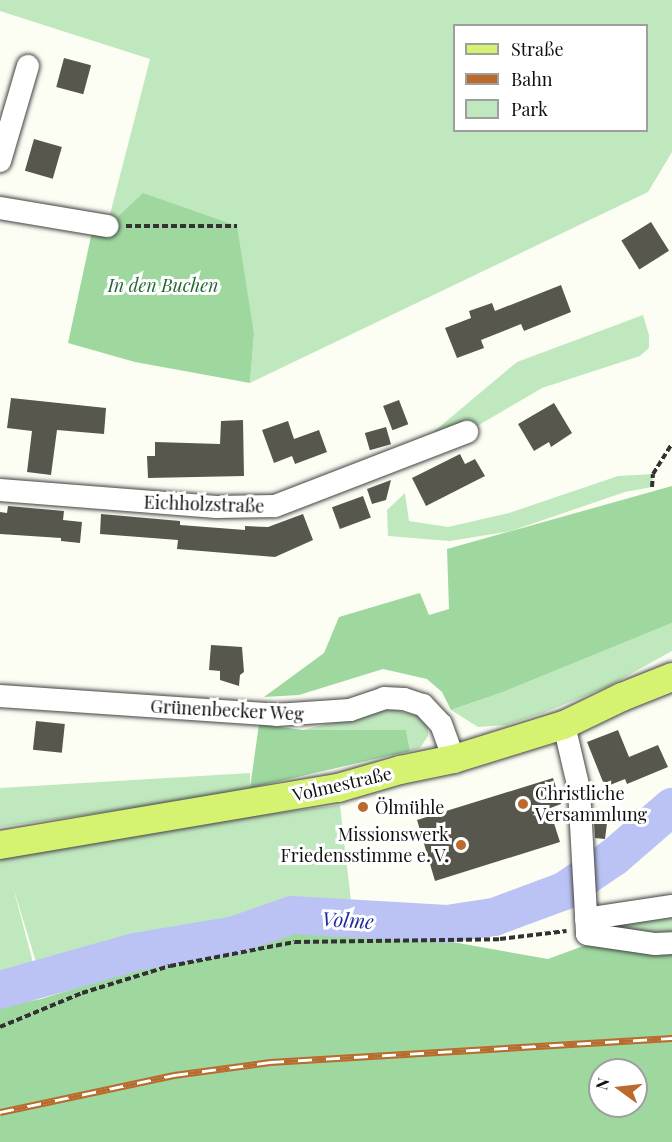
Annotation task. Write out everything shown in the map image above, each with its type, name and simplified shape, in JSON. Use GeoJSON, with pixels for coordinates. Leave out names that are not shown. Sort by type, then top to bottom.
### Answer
{"type":"FeatureCollection","features":[{"type":"Feature","properties":{"kind":"main road","name":"Volmestraße"},"geometry":{"type":"LineString","coordinates":[[0,845],[338,788],[400,770],[454,759],[564,725],[622,697],[672,677]]}},
{"type":"Feature","properties":{"kind":"street"},"geometry":{"type":"LineString","coordinates":[[0,161],[28,66]]}},
{"type":"Feature","properties":{"kind":"street"},"geometry":{"type":"LineString","coordinates":[[0,208],[107,226]]}},
{"type":"Feature","properties":{"kind":"street","name":"Eichholzstraße"},"geometry":{"type":"LineString","coordinates":[[0,490],[216,507],[275,506],[400,460],[467,432]]}},
{"type":"Feature","properties":{"kind":"street","name":"Grünenbecker Weg"},"geometry":{"type":"LineString","coordinates":[[0,696],[276,715],[350,710],[384,698],[404,699],[423,705],[441,724],[454,759]]}},
{"type":"Feature","properties":{"kind":"street"},"geometry":{"type":"LineString","coordinates":[[564,725],[579,789],[586,919]]}},
{"type":"Feature","properties":{"kind":"street"},"geometry":{"type":"LineString","coordinates":[[586,919],[672,906]]}},
{"type":"Feature","properties":{"kind":"street"},"geometry":{"type":"LineString","coordinates":[[586,919],[655,944],[672,943]]}},
{"type":"Feature","properties":{"kind":"path"},"geometry":{"type":"LineString","coordinates":[[107,226],[237,226]]}},
{"type":"Feature","properties":{"kind":"path"},"geometry":{"type":"LineString","coordinates":[[652,487],[653,474],[672,444]]}},
{"type":"Feature","properties":{"kind":"path"},"geometry":{"type":"LineString","coordinates":[[0,1027],[82,993],[170,966],[295,942],[500,939],[563,931],[586,919]]}},
{"type":"Feature","properties":{"kind":"green space"},"geometry":{"type":"Polygon","coordinates":[[[0,0],[672,0],[672,152],[648,192],[250,383],[254,334],[107,226],[150,59],[0,11],[0,0]]]}},
{"type":"Feature","properties":{"kind":"green space","name":"In den Buchen"},"geometry":{"type":"Polygon","coordinates":[[[143,193],[237,226],[254,334],[250,383],[135,362],[68,343],[93,227],[108,226],[143,193]]]}},
{"type":"Feature","properties":{"kind":"green space"},"geometry":{"type":"Polygon","coordinates":[[[643,315],[649,335],[649,348],[640,356],[542,388],[467,432],[400,460],[517,362],[643,315]]]}},
{"type":"Feature","properties":{"kind":"green space"},"geometry":{"type":"Polygon","coordinates":[[[653,474],[652,487],[625,492],[511,531],[450,541],[388,536],[387,510],[405,493],[409,521],[448,527],[509,513],[618,476],[653,474]]]}},
{"type":"Feature","properties":{"kind":"green space"},"geometry":{"type":"Polygon","coordinates":[[[672,486],[672,623],[503,692],[451,710],[442,692],[427,679],[383,669],[299,695],[264,697],[324,653],[339,617],[420,593],[429,615],[449,609],[447,549],[672,486]]]}},
{"type":"Feature","properties":{"kind":"green space"},"geometry":{"type":"Polygon","coordinates":[[[672,623],[672,651],[609,686],[543,713],[506,725],[478,727],[451,710],[503,692],[672,623]]]}},
{"type":"Feature","properties":{"kind":"green space"},"geometry":{"type":"Polygon","coordinates":[[[389,709],[421,716],[428,723],[428,736],[420,748],[410,751],[406,730],[303,730],[389,709]]]}},
{"type":"Feature","properties":{"kind":"green space"},"geometry":{"type":"Polygon","coordinates":[[[259,724],[303,730],[406,730],[410,751],[250,788],[259,724]]]}},
{"type":"Feature","properties":{"kind":"green space"},"geometry":{"type":"Polygon","coordinates":[[[250,773],[250,788],[155,805],[0,827],[0,788],[250,773]]]}},
{"type":"Feature","properties":{"kind":"green space"},"geometry":{"type":"Polygon","coordinates":[[[340,805],[352,910],[298,904],[237,930],[205,931],[36,962],[13,887],[40,989],[0,997],[0,858],[223,820],[340,805]]]}},
{"type":"Feature","properties":{"kind":"green space"},"geometry":{"type":"Polygon","coordinates":[[[672,914],[672,951],[591,926],[672,914]]]}},
{"type":"Feature","properties":{"kind":"green space"},"geometry":{"type":"Polygon","coordinates":[[[298,930],[396,932],[548,959],[586,945],[672,951],[672,1142],[0,1142],[0,1007],[41,999],[165,960],[298,930]]]}},
{"type":"Feature","properties":{"kind":"building"},"geometry":{"type":"Polygon","coordinates":[[[64,58],[91,65],[83,94],[56,87],[64,58]]]}},
{"type":"Feature","properties":{"kind":"building"},"geometry":{"type":"Polygon","coordinates":[[[34,139],[62,147],[53,179],[25,171],[34,139]]]}},
{"type":"Feature","properties":{"kind":"building"},"geometry":{"type":"Polygon","coordinates":[[[651,222],[669,251],[639,269],[621,241],[651,222]]]}},
{"type":"Feature","properties":{"kind":"building"},"geometry":{"type":"Polygon","coordinates":[[[561,285],[571,312],[524,331],[521,324],[481,340],[484,348],[457,358],[445,328],[471,318],[469,311],[492,303],[495,311],[561,285]]]}},
{"type":"Feature","properties":{"kind":"building"},"geometry":{"type":"Polygon","coordinates":[[[11,398],[106,408],[104,434],[57,430],[51,475],[27,472],[32,431],[7,428],[11,398]]]}},
{"type":"Feature","properties":{"kind":"building"},"geometry":{"type":"Polygon","coordinates":[[[399,400],[408,424],[392,430],[383,406],[399,400]]]}},
{"type":"Feature","properties":{"kind":"building"},"geometry":{"type":"Polygon","coordinates":[[[554,403],[572,433],[551,447],[549,442],[534,451],[518,424],[554,403]]]}},
{"type":"Feature","properties":{"kind":"building"},"geometry":{"type":"Polygon","coordinates":[[[243,420],[244,476],[148,478],[147,456],[155,456],[155,442],[220,444],[221,421],[243,420]]]}},
{"type":"Feature","properties":{"kind":"building"},"geometry":{"type":"Polygon","coordinates":[[[288,421],[294,439],[319,430],[327,452],[295,464],[292,456],[274,463],[262,430],[288,421]]]}},
{"type":"Feature","properties":{"kind":"building"},"geometry":{"type":"Polygon","coordinates":[[[386,427],[391,444],[370,450],[365,433],[386,427]]]}},
{"type":"Feature","properties":{"kind":"building"},"geometry":{"type":"Polygon","coordinates":[[[460,454],[465,464],[475,459],[485,476],[426,506],[412,478],[460,454]]]}},
{"type":"Feature","properties":{"kind":"building"},"geometry":{"type":"Polygon","coordinates":[[[391,480],[386,500],[372,504],[367,489],[391,480]]]}},
{"type":"Feature","properties":{"kind":"building"},"geometry":{"type":"Polygon","coordinates":[[[363,496],[371,518],[340,529],[332,507],[363,496]]]}},
{"type":"Feature","properties":{"kind":"building"},"geometry":{"type":"Polygon","coordinates":[[[8,506],[64,511],[63,520],[82,522],[80,543],[61,541],[61,538],[0,534],[0,512],[7,513],[8,506]]]}},
{"type":"Feature","properties":{"kind":"building"},"geometry":{"type":"Polygon","coordinates":[[[101,514],[180,521],[180,525],[245,530],[245,526],[268,527],[303,514],[313,540],[275,557],[177,549],[178,540],[100,534],[101,514]]]}},
{"type":"Feature","properties":{"kind":"building"},"geometry":{"type":"Polygon","coordinates":[[[211,645],[242,647],[244,672],[240,675],[239,686],[220,680],[220,671],[209,670],[211,645]]]}},
{"type":"Feature","properties":{"kind":"building"},"geometry":{"type":"Polygon","coordinates":[[[36,721],[65,724],[62,753],[33,750],[36,721]]]}},
{"type":"Feature","properties":{"kind":"building"},"geometry":{"type":"Polygon","coordinates":[[[618,730],[629,757],[658,745],[668,767],[627,784],[625,779],[605,787],[587,742],[618,730]]]}},
{"type":"Feature","properties":{"kind":"building"},"geometry":{"type":"Polygon","coordinates":[[[553,778],[561,804],[532,815],[552,817],[560,842],[435,881],[417,820],[553,778]]]}},
{"type":"Feature","properties":{"kind":"building"},"geometry":{"type":"Polygon","coordinates":[[[594,821],[607,823],[605,839],[595,838],[594,821]]]}},
{"type":"Feature","properties":{"kind":"waterway","name":"Volme"},"geometry":{"type":"LineString","coordinates":[[0,990],[135,952],[235,935],[292,915],[447,924],[494,917],[564,891],[614,857],[672,807]]}},
{"type":"Feature","properties":{"kind":"railway"},"geometry":{"type":"LineString","coordinates":[[0,1112],[174,1075],[270,1062],[672,1038]]}},
{"type":"Feature","properties":{"kind":"place","name":"Christliche Versammlung"},"geometry":{"type":"Point","coordinates":[523,804]}},
{"type":"Feature","properties":{"kind":"place","name":"Ölmühle"},"geometry":{"type":"Point","coordinates":[363,807]}},
{"type":"Feature","properties":{"kind":"place","name":"Missionswerk Friedensstimme e. V."},"geometry":{"type":"Point","coordinates":[461,845]}}]}
